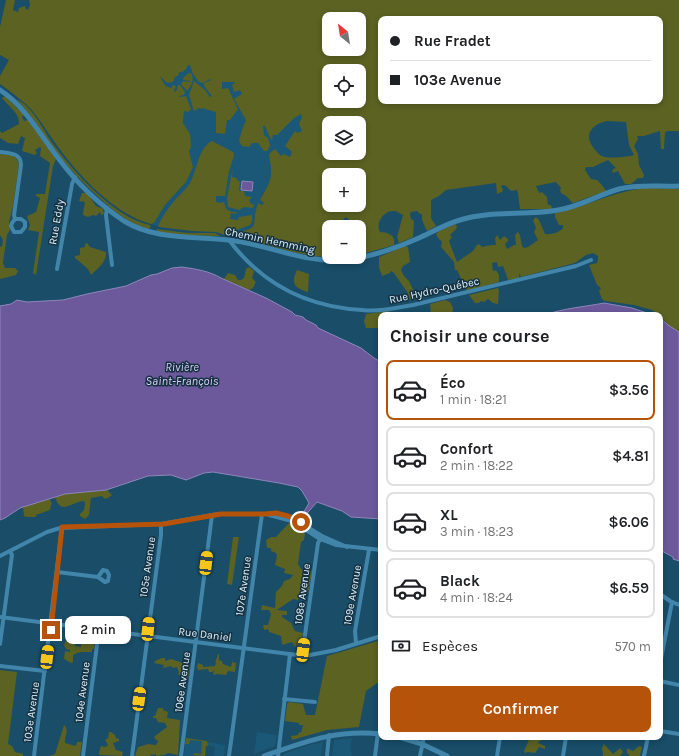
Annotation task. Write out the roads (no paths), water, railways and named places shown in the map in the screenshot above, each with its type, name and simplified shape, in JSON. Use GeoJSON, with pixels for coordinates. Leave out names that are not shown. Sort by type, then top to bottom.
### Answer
{"type":"FeatureCollection","features":[{"type":"Feature","properties":{"kind":"street","name":"Chemin Hemming"},"geometry":{"type":"LineString","coordinates":[[0,90],[10,97],[22,109],[58,158],[75,177],[107,208],[129,223],[150,232],[173,236],[239,241],[315,260],[352,259],[383,252],[451,223],[472,217],[495,214],[554,211],[570,207],[613,191],[630,187],[645,185],[679,186]]}},
{"type":"Feature","properties":{"kind":"street"},"geometry":{"type":"LineString","coordinates":[[0,152],[16,155],[20,158],[21,162],[14,215],[15,219]]}},
{"type":"Feature","properties":{"kind":"street","name":"Rue Eddy"},"geometry":{"type":"LineString","coordinates":[[57,269],[72,184],[75,177]]}},
{"type":"Feature","properties":{"kind":"street"},"geometry":{"type":"LineString","coordinates":[[107,208],[106,215],[112,266]]}},
{"type":"Feature","properties":{"kind":"street","name":"Rue Hydro-Québec"},"geometry":{"type":"LineString","coordinates":[[229,240],[254,269],[282,288],[307,300],[324,305],[362,310],[386,310],[413,305],[576,266],[591,260]]}},
{"type":"Feature","properties":{"kind":"street"},"geometry":{"type":"LineString","coordinates":[[236,249],[235,244],[239,241]]}},
{"type":"Feature","properties":{"kind":"street"},"geometry":{"type":"LineString","coordinates":[[0,556],[47,532],[62,527],[161,524],[221,514],[264,514],[292,521],[339,546],[378,550]]}},
{"type":"Feature","properties":{"kind":"street","name":"107e Avenue"},"geometry":{"type":"LineString","coordinates":[[229,756],[264,514]]}},
{"type":"Feature","properties":{"kind":"street","name":"106e Avenue"},"geometry":{"type":"LineString","coordinates":[[180,756],[212,515]]}},
{"type":"Feature","properties":{"kind":"street","name":"105e Avenue"},"geometry":{"type":"LineString","coordinates":[[132,756],[161,535],[161,524]]}},
{"type":"Feature","properties":{"kind":"street","name":"103e Avenue"},"geometry":{"type":"LineString","coordinates":[[34,756],[62,527]]}},
{"type":"Feature","properties":{"kind":"street","name":"108e Avenue"},"geometry":{"type":"LineString","coordinates":[[302,656],[321,537]]}},
{"type":"Feature","properties":{"kind":"street","name":"109e Avenue"},"geometry":{"type":"LineString","coordinates":[[356,643],[355,632],[369,550]]}},
{"type":"Feature","properties":{"kind":"street"},"geometry":{"type":"LineString","coordinates":[[0,644],[2,617],[12,556],[10,551]]}},
{"type":"Feature","properties":{"kind":"street"},"geometry":{"type":"LineString","coordinates":[[57,572],[98,577]]}},
{"type":"Feature","properties":{"kind":"street"},"geometry":{"type":"LineString","coordinates":[[663,596],[679,605]]}},
{"type":"Feature","properties":{"kind":"street"},"geometry":{"type":"LineString","coordinates":[[663,648],[672,602]]}},
{"type":"Feature","properties":{"kind":"street","name":"Rue Daniel"},"geometry":{"type":"LineString","coordinates":[[2,617],[302,656],[310,656],[336,650],[378,637]]}},
{"type":"Feature","properties":{"kind":"street","name":"104e Avenue"},"geometry":{"type":"LineString","coordinates":[[83,756],[99,630]]}},
{"type":"Feature","properties":{"kind":"street"},"geometry":{"type":"LineString","coordinates":[[278,753],[290,654]]}},
{"type":"Feature","properties":{"kind":"street"},"geometry":{"type":"LineString","coordinates":[[0,666],[45,671]]}},
{"type":"Feature","properties":{"kind":"street"},"geometry":{"type":"LineString","coordinates":[[663,682],[679,685]]}},
{"type":"Feature","properties":{"kind":"street"},"geometry":{"type":"LineString","coordinates":[[284,699],[315,702]]}},
{"type":"Feature","properties":{"kind":"street"},"geometry":{"type":"LineString","coordinates":[[663,731],[679,734]]}},
{"type":"Feature","properties":{"kind":"street"},"geometry":{"type":"LineString","coordinates":[[264,756],[278,753],[306,741],[329,735],[362,732],[378,734]]}},
{"type":"Feature","properties":{"kind":"street"},"geometry":{"type":"LineString","coordinates":[[327,756],[329,735]]}},
{"type":"Feature","properties":{"kind":"street"},"geometry":{"type":"LineString","coordinates":[[376,756],[379,740]]}},
{"type":"Feature","properties":{"kind":"street"},"geometry":{"type":"LineString","coordinates":[[409,740],[422,744],[447,756]]}},
{"type":"Feature","properties":{"kind":"street"},"geometry":{"type":"LineString","coordinates":[[420,756],[423,740]]}},
{"type":"Feature","properties":{"kind":"street"},"geometry":{"type":"LineString","coordinates":[[497,756],[500,740]]}},
{"type":"Feature","properties":{"kind":"street"},"geometry":{"type":"LineString","coordinates":[[563,756],[566,740]]}},
{"type":"Feature","properties":{"kind":"street"},"geometry":{"type":"LineString","coordinates":[[644,756],[647,740]]}},
{"type":"Feature","properties":{"kind":"water"},"geometry":{"type":"Polygon","coordinates":[[[242,181],[253,182],[252,191],[241,190],[242,181]]]}},
{"type":"Feature","properties":{"kind":"water","name":"Rivière Saint-François"},"geometry":{"type":"Polygon","coordinates":[[[182,267],[212,274],[266,298],[295,315],[303,317],[316,325],[318,328],[361,348],[378,360],[378,519],[351,517],[342,511],[317,502],[303,518],[301,517],[309,503],[298,487],[213,472],[204,473],[186,480],[171,475],[148,476],[106,490],[65,494],[20,508],[0,520],[0,306],[11,304],[17,300],[27,302],[63,300],[126,286],[172,268],[182,267]]]}},
{"type":"Feature","properties":{"kind":"water"},"geometry":{"type":"Polygon","coordinates":[[[604,303],[632,308],[644,312],[556,312],[604,303]]]}},
{"type":"Feature","properties":{"kind":"water"},"geometry":{"type":"Polygon","coordinates":[[[663,321],[679,332],[679,561],[673,559],[673,557],[663,552],[663,321]]]}}]}
